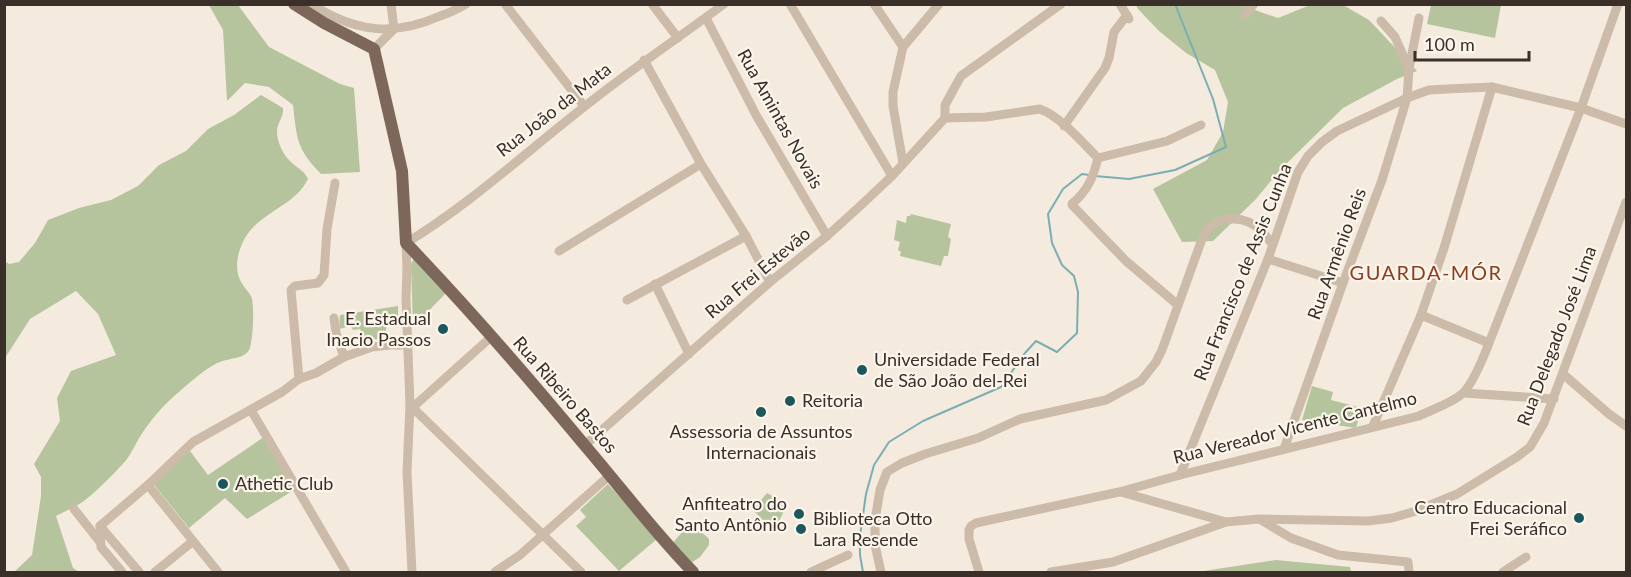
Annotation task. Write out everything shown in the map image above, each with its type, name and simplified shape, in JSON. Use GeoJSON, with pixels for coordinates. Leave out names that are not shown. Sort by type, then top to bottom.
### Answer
{"type":"FeatureCollection","features":[{"type":"Feature","properties":{"kind":"main road"},"geometry":{"type":"LineString","coordinates":[[294,4],[324,23],[374,49],[402,171],[406,243]]}},
{"type":"Feature","properties":{"kind":"main road","name":"Rua Ribeiro Bastos"},"geometry":{"type":"LineString","coordinates":[[406,243],[456,296],[585,445],[669,548],[693,573]]}},
{"type":"Feature","properties":{"kind":"street"},"geometry":{"type":"LineString","coordinates":[[311,4],[355,26],[372,29],[394,29],[425,23],[466,4]]}},
{"type":"Feature","properties":{"kind":"street"},"geometry":{"type":"LineString","coordinates":[[391,4],[394,29]]}},
{"type":"Feature","properties":{"kind":"street"},"geometry":{"type":"LineString","coordinates":[[505,4],[584,106]]}},
{"type":"Feature","properties":{"kind":"street"},"geometry":{"type":"LineString","coordinates":[[652,4],[678,38]]}},
{"type":"Feature","properties":{"kind":"street","name":"Rua João da Mata"},"geometry":{"type":"LineString","coordinates":[[406,243],[436,225],[584,106],[644,60],[724,4]]}},
{"type":"Feature","properties":{"kind":"street"},"geometry":{"type":"LineString","coordinates":[[790,4],[892,176]]}},
{"type":"Feature","properties":{"kind":"street"},"geometry":{"type":"LineString","coordinates":[[874,4],[903,47]]}},
{"type":"Feature","properties":{"kind":"street"},"geometry":{"type":"LineString","coordinates":[[903,163],[895,122],[893,93],[903,47],[939,4]]}},
{"type":"Feature","properties":{"kind":"street"},"geometry":{"type":"LineString","coordinates":[[1064,126],[1105,68],[1114,32],[1128,18],[1120,4]]}},
{"type":"Feature","properties":{"kind":"street"},"geometry":{"type":"LineString","coordinates":[[1245,15],[1254,4]]}},
{"type":"Feature","properties":{"kind":"street"},"geometry":{"type":"LineString","coordinates":[[1554,399],[1464,393],[1489,343],[1581,108],[1618,4]]}},
{"type":"Feature","properties":{"kind":"street"},"geometry":{"type":"LineString","coordinates":[[1059,5],[961,76],[945,105],[945,118],[986,117],[1037,108],[1047,112],[1098,158]]}},
{"type":"Feature","properties":{"kind":"street","name":"Rua Amintas Novais"},"geometry":{"type":"LineString","coordinates":[[706,18],[756,115],[827,236]]}},
{"type":"Feature","properties":{"kind":"street","name":"Rua Armênio Reis"},"geometry":{"type":"LineString","coordinates":[[1284,448],[1382,180],[1407,98],[1409,69],[1419,18]]}},
{"type":"Feature","properties":{"kind":"street","name":"Rua Armênio Reis"},"geometry":{"type":"LineString","coordinates":[[1381,21],[1395,38],[1409,69]]}},
{"type":"Feature","properties":{"kind":"street"},"geometry":{"type":"LineString","coordinates":[[374,49],[394,29]]}},
{"type":"Feature","properties":{"kind":"street"},"geometry":{"type":"LineString","coordinates":[[644,60],[701,164],[746,236],[770,282]]}},
{"type":"Feature","properties":{"kind":"street"},"geometry":{"type":"LineString","coordinates":[[1373,426],[1421,315],[1444,248],[1492,87]]}},
{"type":"Feature","properties":{"kind":"street","name":"Rua Francisco de Assis Cunha"},"geometry":{"type":"LineString","coordinates":[[1180,475],[1268,258],[1298,172],[1308,156],[1322,142],[1337,131],[1429,90],[1492,87],[1581,108],[1626,124]]}},
{"type":"Feature","properties":{"kind":"street","name":"Rua Frei Estevão"},"geometry":{"type":"LineString","coordinates":[[585,445],[770,282],[827,236],[892,176],[945,118]]}},
{"type":"Feature","properties":{"kind":"street"},"geometry":{"type":"LineString","coordinates":[[1098,158],[1167,141],[1201,124]]}},
{"type":"Feature","properties":{"kind":"street"},"geometry":{"type":"LineString","coordinates":[[1098,158],[1095,172],[1086,189],[1072,204],[1073,208],[1126,261],[1178,305]]}},
{"type":"Feature","properties":{"kind":"street"},"geometry":{"type":"LineString","coordinates":[[559,251],[701,164]]}},
{"type":"Feature","properties":{"kind":"street"},"geometry":{"type":"LineString","coordinates":[[299,379],[291,290],[295,286],[318,283],[324,275],[327,229],[335,183]]}},
{"type":"Feature","properties":{"kind":"street","name":"Rua Delegado José Lima"},"geometry":{"type":"LineString","coordinates":[[1051,573],[1113,562],[1226,522],[1259,519],[1368,521],[1392,518],[1457,494],[1518,457],[1530,447],[1538,435],[1554,399],[1626,202]]}},
{"type":"Feature","properties":{"kind":"street"},"geometry":{"type":"LineString","coordinates":[[881,573],[875,544],[875,520],[880,490],[887,472],[902,463],[978,438],[1020,419],[1106,400],[1137,384],[1156,362],[1202,239],[1209,228],[1222,220],[1235,218],[1260,229],[1272,244]]}},
{"type":"Feature","properties":{"kind":"street"},"geometry":{"type":"LineString","coordinates":[[627,300],[746,236]]}},
{"type":"Feature","properties":{"kind":"street"},"geometry":{"type":"LineString","coordinates":[[406,243],[411,407],[407,472],[412,573]]}},
{"type":"Feature","properties":{"kind":"street"},"geometry":{"type":"LineString","coordinates":[[1268,258],[1343,283]]}},
{"type":"Feature","properties":{"kind":"street"},"geometry":{"type":"LineString","coordinates":[[655,284],[689,354]]}},
{"type":"Feature","properties":{"kind":"street"},"geometry":{"type":"LineString","coordinates":[[1421,315],[1489,343]]}},
{"type":"Feature","properties":{"kind":"street"},"geometry":{"type":"LineString","coordinates":[[334,318],[344,357]]}},
{"type":"Feature","properties":{"kind":"street"},"geometry":{"type":"LineString","coordinates":[[411,407],[491,337]]}},
{"type":"Feature","properties":{"kind":"street"},"geometry":{"type":"LineString","coordinates":[[100,526],[148,486],[193,442],[282,392],[299,379],[316,373],[344,357],[372,347],[409,345]]}},
{"type":"Feature","properties":{"kind":"street"},"geometry":{"type":"LineString","coordinates":[[1563,374],[1626,426]]}},
{"type":"Feature","properties":{"kind":"street","name":"Rua Vereador Vicente Cantelmo"},"geometry":{"type":"LineString","coordinates":[[979,573],[969,539],[969,530],[971,526],[984,521],[1119,492],[1284,448],[1419,416],[1464,393]]}},
{"type":"Feature","properties":{"kind":"street"},"geometry":{"type":"LineString","coordinates":[[411,407],[581,573]]}},
{"type":"Feature","properties":{"kind":"street"},"geometry":{"type":"LineString","coordinates":[[251,410],[346,573]]}},
{"type":"Feature","properties":{"kind":"street"},"geometry":{"type":"LineString","coordinates":[[495,573],[544,535],[610,475]]}},
{"type":"Feature","properties":{"kind":"street"},"geometry":{"type":"LineString","coordinates":[[148,486],[218,573]]}},
{"type":"Feature","properties":{"kind":"street"},"geometry":{"type":"LineString","coordinates":[[1119,492],[1226,522]]}},
{"type":"Feature","properties":{"kind":"street"},"geometry":{"type":"LineString","coordinates":[[74,509],[122,573]]}},
{"type":"Feature","properties":{"kind":"street"},"geometry":{"type":"LineString","coordinates":[[1259,519],[1291,538],[1338,555],[1408,567]]}},
{"type":"Feature","properties":{"kind":"street"},"geometry":{"type":"LineString","coordinates":[[100,526],[101,544]]}},
{"type":"Feature","properties":{"kind":"street"},"geometry":{"type":"LineString","coordinates":[[100,526],[139,573]]}},
{"type":"Feature","properties":{"kind":"street"},"geometry":{"type":"LineString","coordinates":[[155,573],[192,542]]}},
{"type":"Feature","properties":{"kind":"street"},"geometry":{"type":"LineString","coordinates":[[811,573],[848,555]]}},
{"type":"Feature","properties":{"kind":"street"},"geometry":{"type":"LineString","coordinates":[[1503,573],[1526,557]]}},
{"type":"Feature","properties":{"kind":"green space"},"geometry":{"type":"Polygon","coordinates":[[[209,5],[238,5],[269,47],[340,84],[354,88],[360,172],[321,174],[302,150],[293,105],[269,87],[245,83],[227,101],[223,30],[209,5]]]}},
{"type":"Feature","properties":{"kind":"green space"},"geometry":{"type":"Polygon","coordinates":[[[1136,5],[1245,5],[1278,18],[1310,5],[1343,5],[1369,20],[1417,71],[1343,108],[1213,241],[1182,242],[1153,189],[1207,160],[1223,132],[1228,102],[1215,70],[1186,53],[1159,31],[1136,5]]]}},
{"type":"Feature","properties":{"kind":"green space"},"geometry":{"type":"Polygon","coordinates":[[[1431,5],[1501,5],[1495,38],[1427,24],[1431,5]]]}},
{"type":"Feature","properties":{"kind":"green space"},"geometry":{"type":"Polygon","coordinates":[[[261,95],[283,108],[277,128],[279,144],[288,159],[308,179],[295,196],[251,229],[240,249],[237,262],[238,274],[251,296],[253,307],[249,350],[240,357],[214,365],[183,388],[153,418],[127,459],[112,476],[85,500],[56,516],[73,568],[79,572],[14,572],[32,555],[41,496],[41,477],[34,464],[60,421],[57,398],[71,371],[116,355],[98,314],[76,291],[30,319],[5,358],[5,261],[9,264],[19,262],[35,243],[48,220],[79,208],[111,200],[138,186],[159,165],[186,151],[208,129],[234,115],[261,95]]]}},
{"type":"Feature","properties":{"kind":"green space"},"geometry":{"type":"Polygon","coordinates":[[[911,214],[951,224],[948,256],[944,256],[941,266],[900,256],[901,252],[898,250],[900,242],[894,240],[897,220],[906,223],[907,216],[911,214]]]}},
{"type":"Feature","properties":{"kind":"green space"},"geometry":{"type":"Polygon","coordinates":[[[413,260],[421,262],[446,293],[413,327],[411,264],[413,260]]]}},
{"type":"Feature","properties":{"kind":"green space"},"geometry":{"type":"Polygon","coordinates":[[[398,306],[398,324],[387,325],[384,338],[365,341],[360,329],[353,330],[351,326],[339,329],[340,315],[398,306]]]}},
{"type":"Feature","properties":{"kind":"green space"},"geometry":{"type":"Polygon","coordinates":[[[1312,386],[1333,392],[1331,400],[1362,408],[1356,428],[1302,420],[1312,386]]]}},
{"type":"Feature","properties":{"kind":"green space","name":"Athetic Club"},"geometry":{"type":"Polygon","coordinates":[[[264,437],[294,490],[247,519],[225,498],[189,528],[155,486],[155,481],[190,451],[208,475],[264,437]]]}},
{"type":"Feature","properties":{"kind":"green space"},"geometry":{"type":"Polygon","coordinates":[[[608,484],[657,539],[619,571],[576,526],[586,517],[580,510],[608,484]]]}},
{"type":"Feature","properties":{"kind":"green space"},"geometry":{"type":"Polygon","coordinates":[[[767,493],[787,504],[774,532],[753,510],[767,493]]]}},
{"type":"Feature","properties":{"kind":"green space"},"geometry":{"type":"Polygon","coordinates":[[[691,522],[709,539],[709,545],[700,557],[688,565],[670,546],[691,522]]]}},
{"type":"Feature","properties":{"kind":"green space"},"geometry":{"type":"Polygon","coordinates":[[[1276,560],[1350,567],[1351,572],[1197,572],[1276,560]]]}},
{"type":"Feature","properties":{"kind":"waterway"},"geometry":{"type":"LineString","coordinates":[[1095,176],[1129,179],[1175,170],[1226,147],[1213,99],[1175,4]]}},
{"type":"Feature","properties":{"kind":"waterway"},"geometry":{"type":"LineString","coordinates":[[863,572],[860,536],[866,494],[874,465],[889,442],[923,421],[1001,387],[1036,341],[1057,352],[1077,333],[1078,292],[1074,276],[1062,265],[1052,243],[1048,214],[1063,189],[1082,174],[1089,175]]}},
{"type":"Feature","properties":{"kind":"place","name":"E. Estadual Inacio Passos"},"geometry":{"type":"Point","coordinates":[443,329]}},
{"type":"Feature","properties":{"kind":"place","name":"Universidade Federal de São João del-Rei"},"geometry":{"type":"Point","coordinates":[862,370]}},
{"type":"Feature","properties":{"kind":"place","name":"Reitoria"},"geometry":{"type":"Point","coordinates":[790,401]}},
{"type":"Feature","properties":{"kind":"place","name":"Assessoria de Assuntos Internacionais"},"geometry":{"type":"Point","coordinates":[761,412]}},
{"type":"Feature","properties":{"kind":"place","name":"Athetic Club"},"geometry":{"type":"Point","coordinates":[223,484]}},
{"type":"Feature","properties":{"kind":"place","name":"Anfiteatro do Santo Antônio"},"geometry":{"type":"Point","coordinates":[799,514]}},
{"type":"Feature","properties":{"kind":"place","name":"Centro Educacional Frei Seráfico"},"geometry":{"type":"Point","coordinates":[1579,518]}},
{"type":"Feature","properties":{"kind":"place","name":"Biblioteca Otto Lara Resende"},"geometry":{"type":"Point","coordinates":[801,529]}},
{"type":"Feature","properties":{"kind":"district","name":"GUARDA-MÓR"},"geometry":{"type":"Point","coordinates":[1426,273]}}]}
